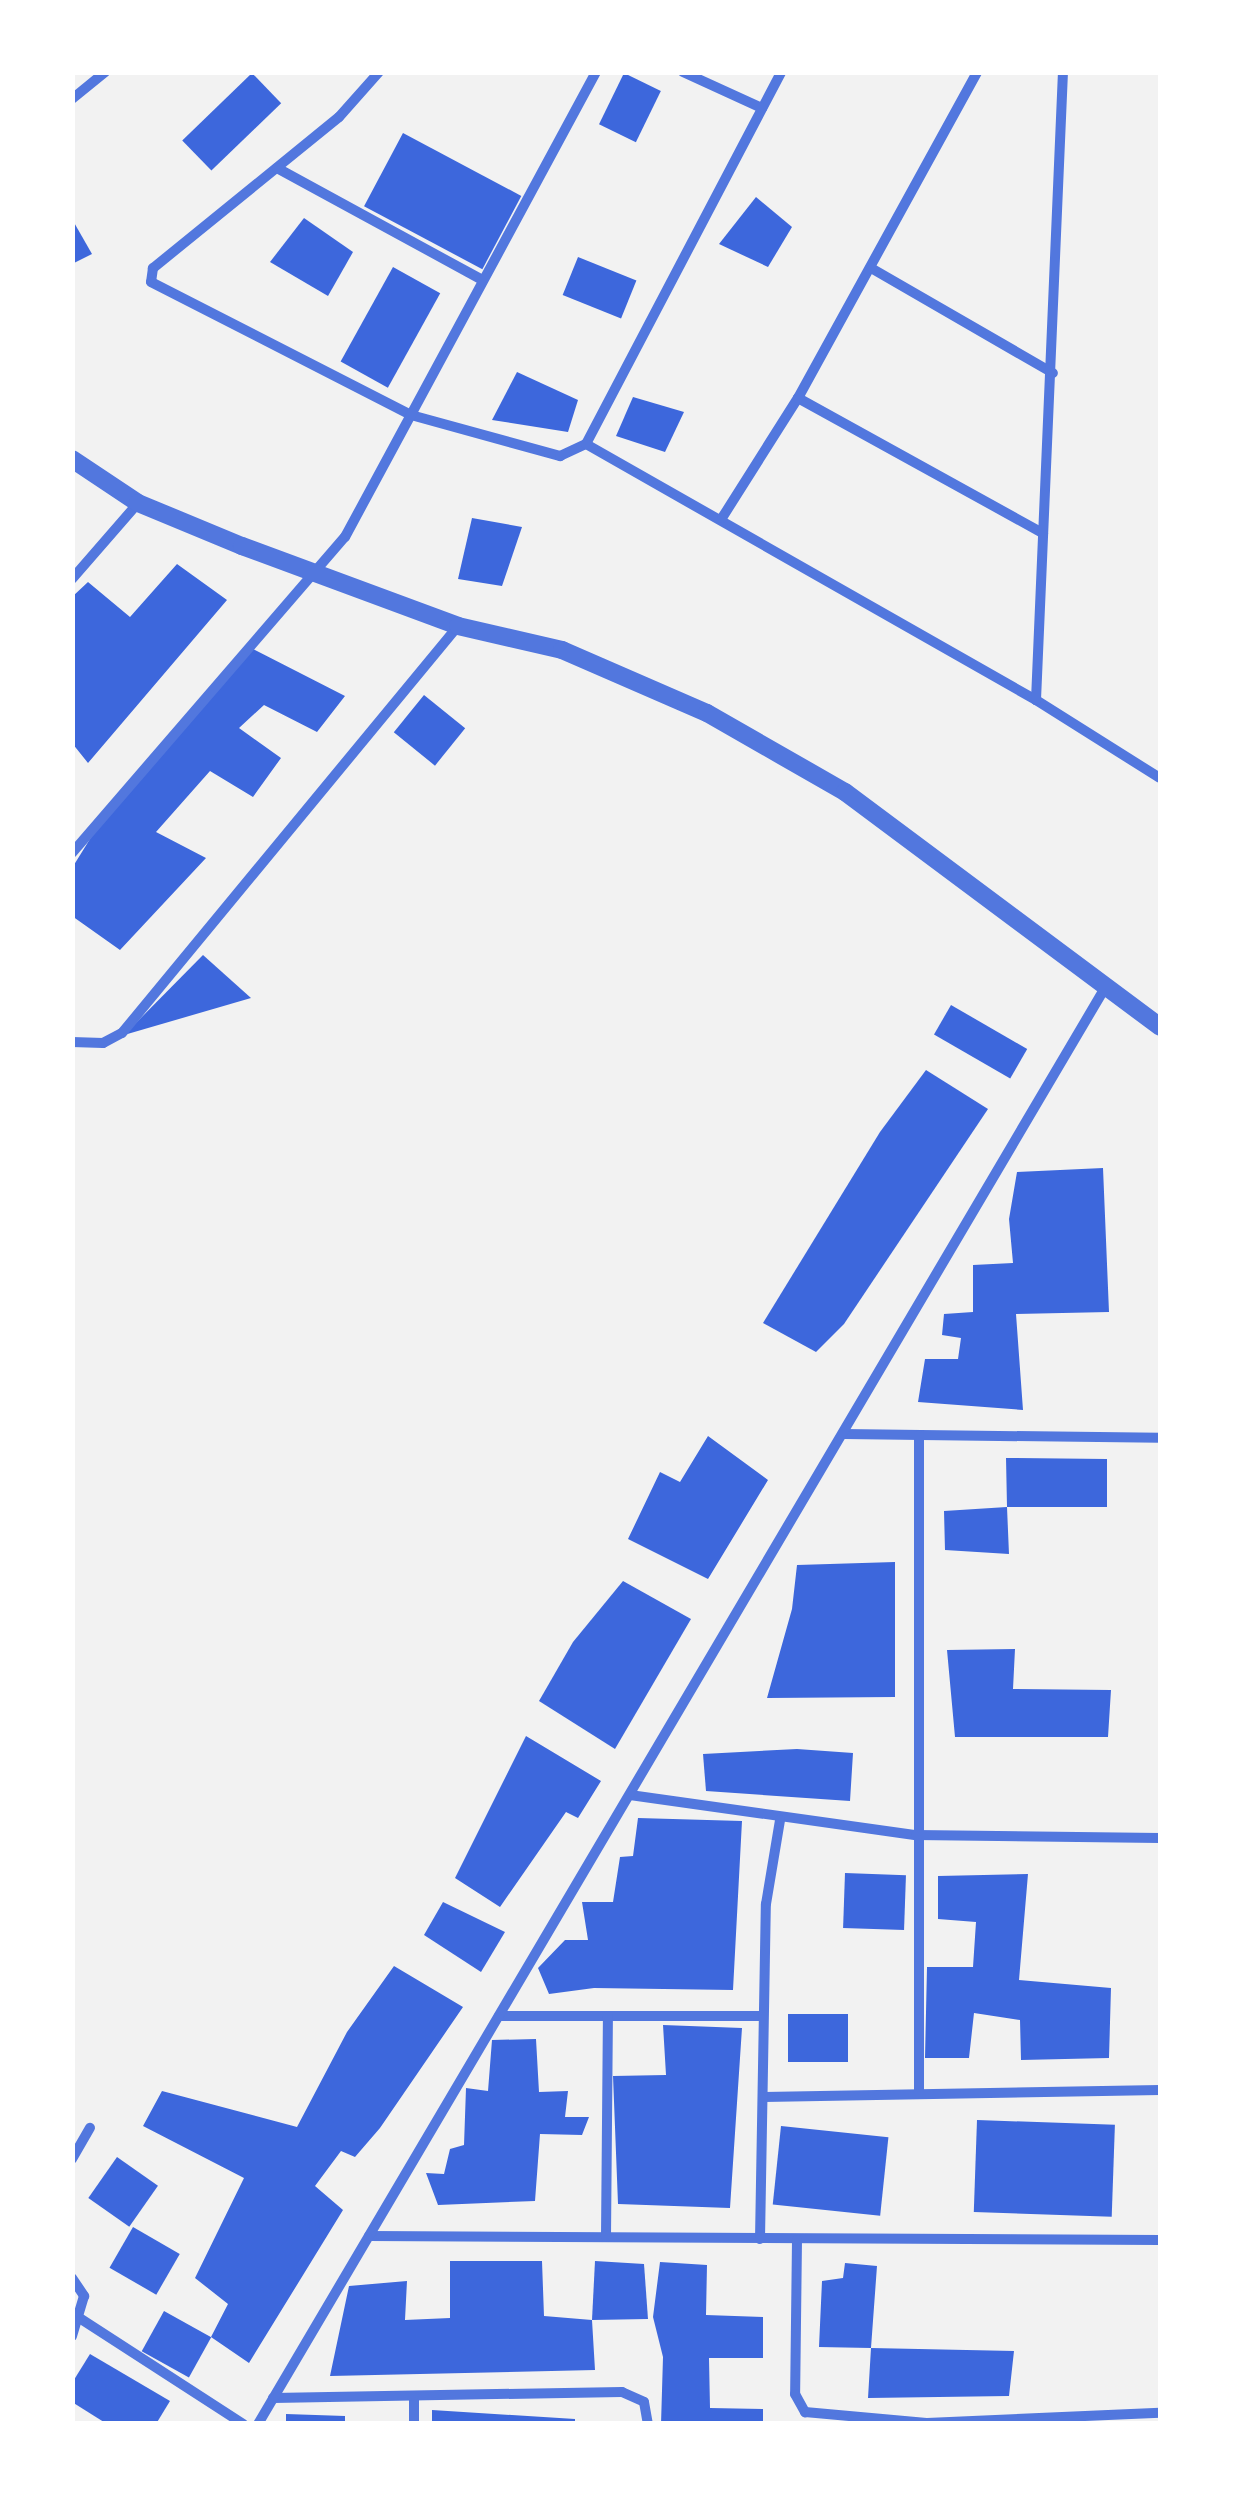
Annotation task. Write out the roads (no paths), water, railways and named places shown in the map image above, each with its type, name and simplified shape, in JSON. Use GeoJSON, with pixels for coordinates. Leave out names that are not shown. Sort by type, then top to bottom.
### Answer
{"type":"FeatureCollection","features":[{"type":"Feature","properties":{"kind":"street"},"geometry":{"type":"LineString","coordinates":[[72,99],[105,72]]}},
{"type":"Feature","properties":{"kind":"street"},"geometry":{"type":"LineString","coordinates":[[379,72],[340,117],[153,268],[151,282],[411,415],[548,455],[571,454],[586,444],[781,72]]}},
{"type":"Feature","properties":{"kind":"street"},"geometry":{"type":"LineString","coordinates":[[72,852],[310,571],[345,537],[596,72]]}},
{"type":"Feature","properties":{"kind":"street"},"geometry":{"type":"LineString","coordinates":[[683,72],[762,108]]}},
{"type":"Feature","properties":{"kind":"street"},"geometry":{"type":"LineString","coordinates":[[722,518],[798,398],[977,72]]}},
{"type":"Feature","properties":{"kind":"street"},"geometry":{"type":"LineString","coordinates":[[1036,700],[1063,72]]}},
{"type":"Feature","properties":{"kind":"street"},"geometry":{"type":"LineString","coordinates":[[277,168],[482,280]]}},
{"type":"Feature","properties":{"kind":"street"},"geometry":{"type":"LineString","coordinates":[[871,268],[1053,373]]}},
{"type":"Feature","properties":{"kind":"street"},"geometry":{"type":"LineString","coordinates":[[798,398],[1043,533]]}},
{"type":"Feature","properties":{"kind":"street"},"geometry":{"type":"LineString","coordinates":[[586,444],[1036,700],[1160,778]]}},
{"type":"Feature","properties":{"kind":"street"},"geometry":{"type":"LineString","coordinates":[[72,459],[138,502],[310,571],[458,626],[562,650],[707,713],[845,792],[1160,1027]]}},
{"type":"Feature","properties":{"kind":"street"},"geometry":{"type":"LineString","coordinates":[[72,578],[138,502]]}},
{"type":"Feature","properties":{"kind":"street"},"geometry":{"type":"LineString","coordinates":[[72,1042],[103,1043],[132,1023],[458,626]]}},
{"type":"Feature","properties":{"kind":"street"},"geometry":{"type":"LineString","coordinates":[[258,2424],[1106,986]]}},
{"type":"Feature","properties":{"kind":"street"},"geometry":{"type":"LineString","coordinates":[[844,1434],[1160,1438]]}},
{"type":"Feature","properties":{"kind":"street"},"geometry":{"type":"LineString","coordinates":[[918,2091],[919,1435]]}},
{"type":"Feature","properties":{"kind":"street"},"geometry":{"type":"LineString","coordinates":[[630,1795],[780,1820],[916,1835],[1160,1838]]}},
{"type":"Feature","properties":{"kind":"street"},"geometry":{"type":"LineString","coordinates":[[760,2239],[762,2016],[770,1855],[780,1820]]}},
{"type":"Feature","properties":{"kind":"street"},"geometry":{"type":"LineString","coordinates":[[499,2016],[762,2016]]}},
{"type":"Feature","properties":{"kind":"street"},"geometry":{"type":"LineString","coordinates":[[606,2237],[608,2016]]}},
{"type":"Feature","properties":{"kind":"street"},"geometry":{"type":"LineString","coordinates":[[764,2097],[918,2091],[1160,2090]]}},
{"type":"Feature","properties":{"kind":"street"},"geometry":{"type":"LineString","coordinates":[[72,2159],[90,2128]]}},
{"type":"Feature","properties":{"kind":"street"},"geometry":{"type":"LineString","coordinates":[[369,2236],[1160,2240]]}},
{"type":"Feature","properties":{"kind":"street"},"geometry":{"type":"LineString","coordinates":[[796,2240],[799,2407],[821,2418],[928,2423],[1160,2413]]}},
{"type":"Feature","properties":{"kind":"street"},"geometry":{"type":"LineString","coordinates":[[72,2278],[84,2296],[72,2336]]}},
{"type":"Feature","properties":{"kind":"street"},"geometry":{"type":"LineString","coordinates":[[80,2319],[243,2424]]}},
{"type":"Feature","properties":{"kind":"street"},"geometry":{"type":"LineString","coordinates":[[273,2398],[622,2392],[644,2402],[648,2424]]}},
{"type":"Feature","properties":{"kind":"street"},"geometry":{"type":"LineString","coordinates":[[414,2397],[414,2424]]}}]}
